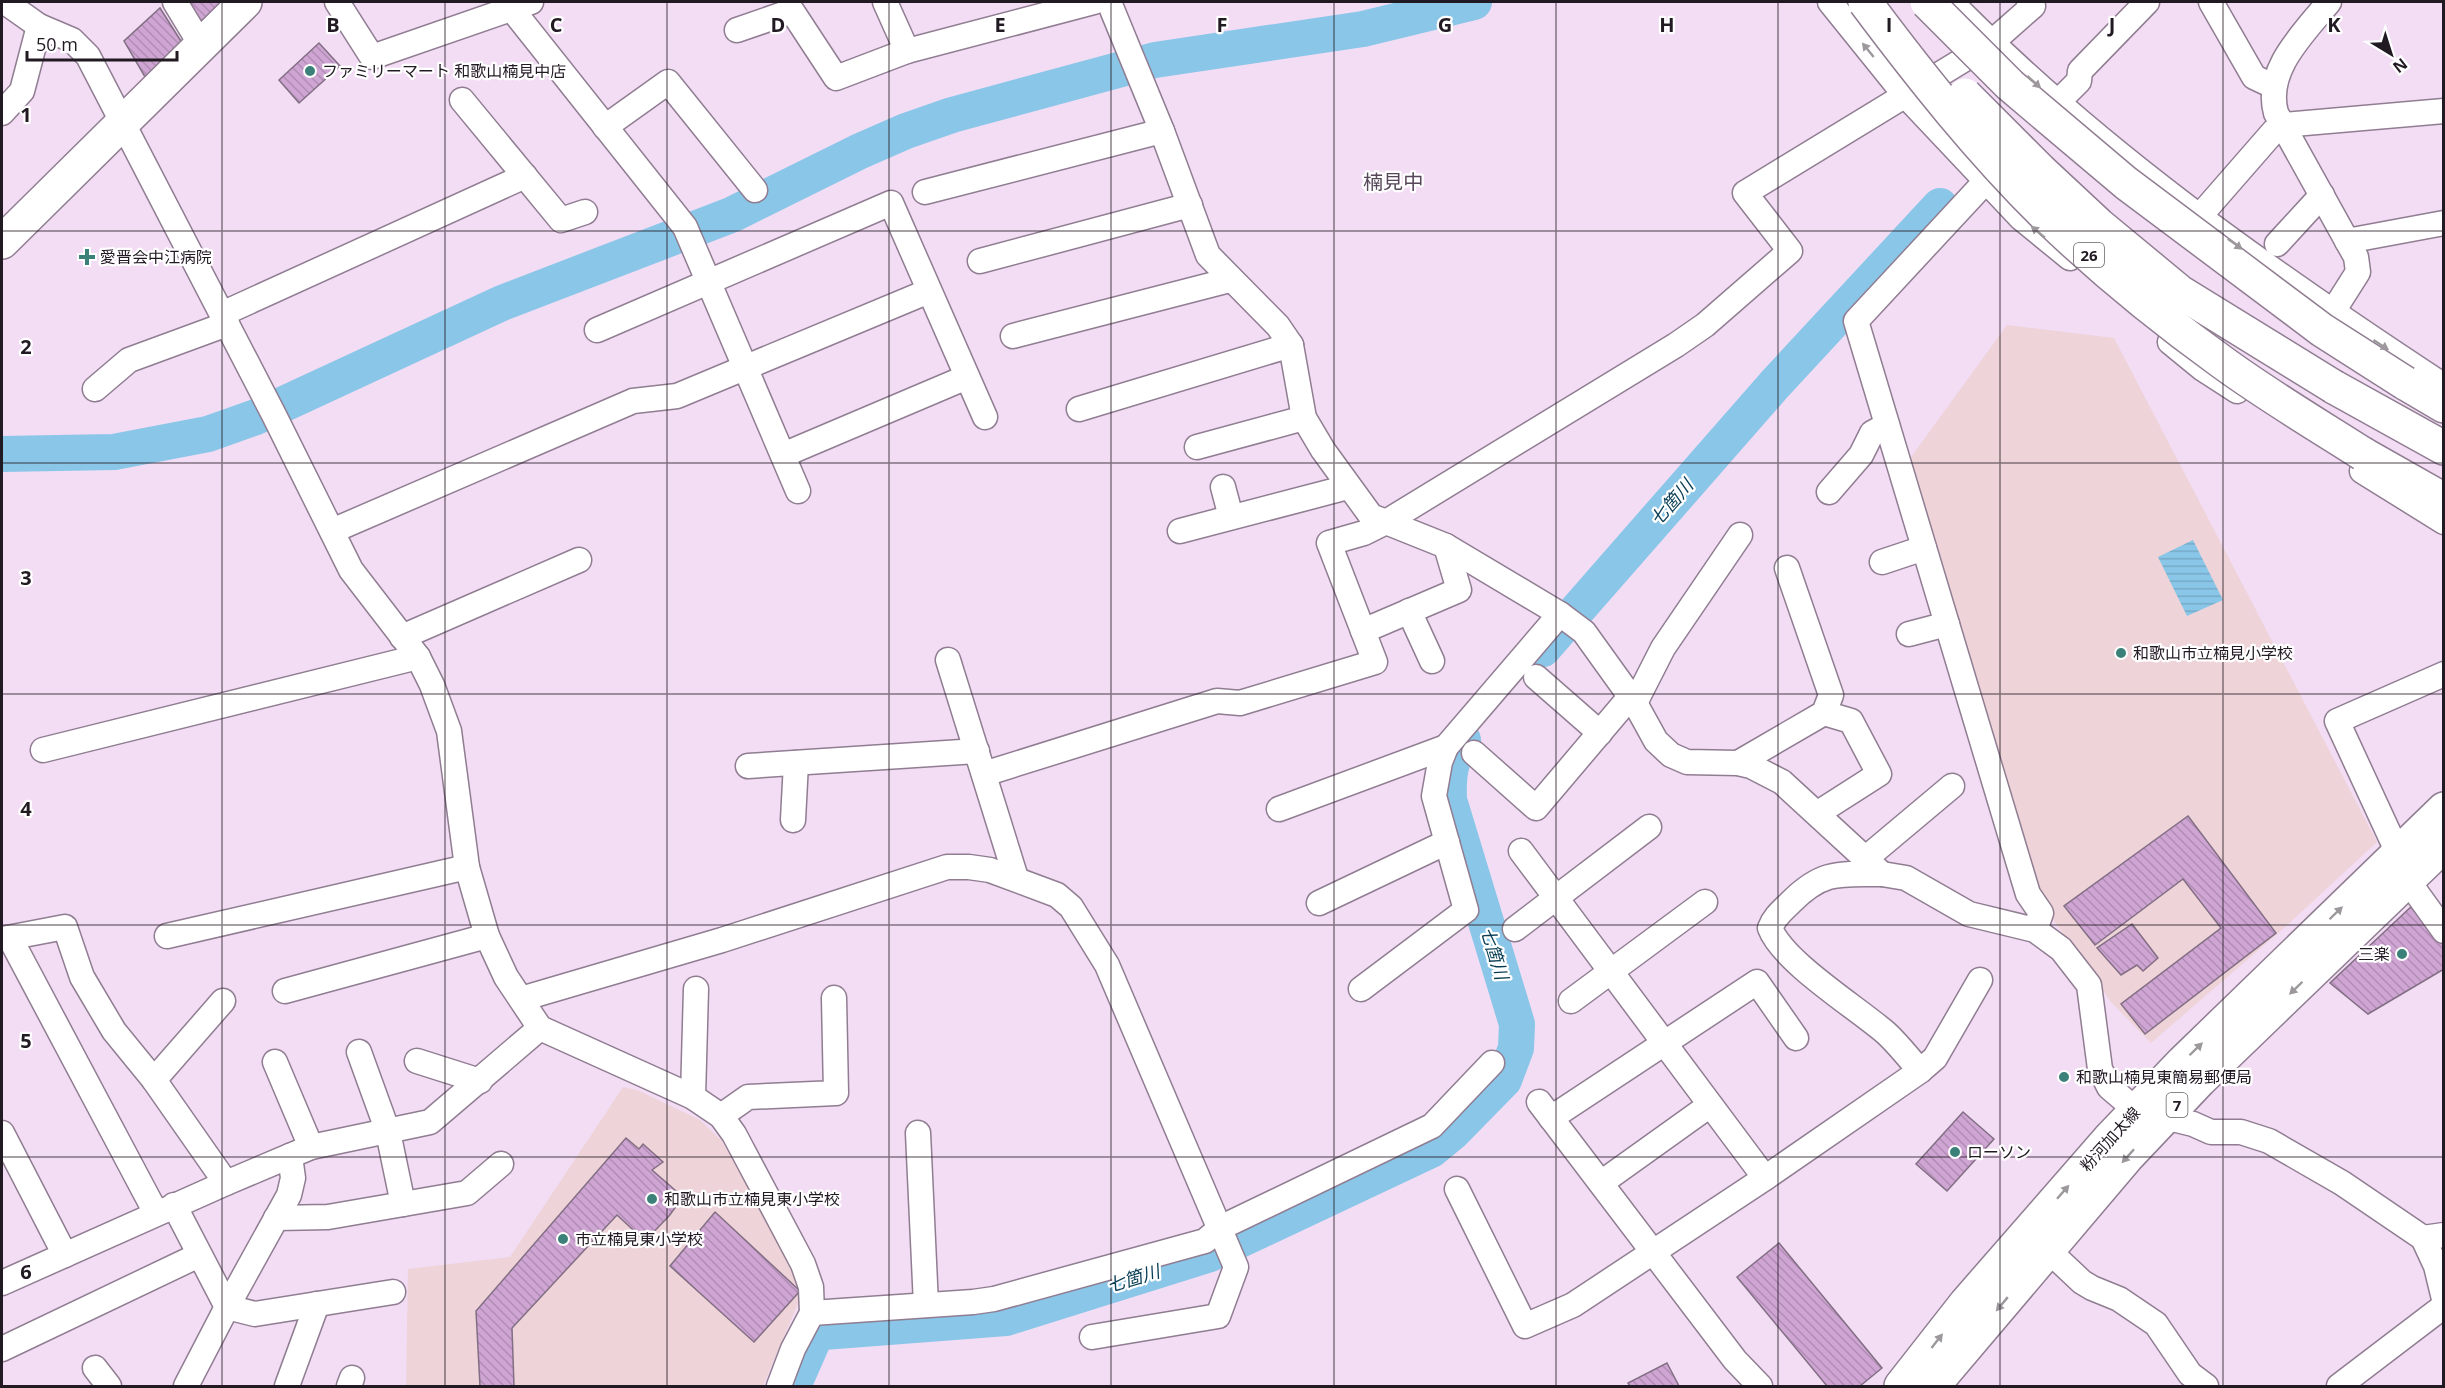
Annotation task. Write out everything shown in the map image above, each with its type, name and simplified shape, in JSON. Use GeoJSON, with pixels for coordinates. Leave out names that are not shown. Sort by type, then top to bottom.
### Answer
{"type":"FeatureCollection","features":[{"type":"Feature","properties":{"kind":"main road"},"geometry":{"type":"LineString","coordinates":[[2,242],[245,2]]}},
{"type":"Feature","properties":{"kind":"main road","name":"26"},"geometry":{"type":"LineString","coordinates":[[1866,2],[1898,46],[2000,168],[2048,218],[2121,283],[2222,363],[2362,454],[2444,500]]}},
{"type":"Feature","properties":{"kind":"main road","name":"26"},"geometry":{"type":"LineString","coordinates":[[1883,2],[1982,113],[2099,225],[2180,292],[2334,387],[2444,448]]}},
{"type":"Feature","properties":{"kind":"main road","name":"26"},"geometry":{"type":"LineString","coordinates":[[1906,2],[1995,102],[2064,169],[2185,273],[2334,387]]}},
{"type":"Feature","properties":{"kind":"main road"},"geometry":{"type":"LineString","coordinates":[[1927,2],[2010,85],[2126,183],[2322,330],[2444,406]]}},
{"type":"Feature","properties":{"kind":"main road","name":"粉河加太線"},"geometry":{"type":"LineString","coordinates":[[1901,1386],[1966,1304],[2109,1139],[2151,1114],[2405,864],[2444,809]]}},
{"type":"Feature","properties":{"kind":"main road","name":"粉河加太線"},"geometry":{"type":"LineString","coordinates":[[2405,864],[2444,845]]}},
{"type":"Feature","properties":{"kind":"main road","name":"粉河加太線"},"geometry":{"type":"LineString","coordinates":[[1934,1386],[2127,1157],[2151,1114]]}},
{"type":"Feature","properties":{"kind":"street"},"geometry":{"type":"LineString","coordinates":[[5,2],[39,26],[72,40],[88,56],[271,408],[351,570],[418,657],[432,685],[449,730],[467,867],[487,936],[506,977],[540,1028],[693,1097],[721,1116],[734,1134],[803,1264],[811,1287],[812,1313],[793,1349],[779,1386]]}},
{"type":"Feature","properties":{"kind":"street"},"geometry":{"type":"LineString","coordinates":[[175,2],[201,45]]}},
{"type":"Feature","properties":{"kind":"street"},"geometry":{"type":"LineString","coordinates":[[337,2],[372,57],[521,5],[605,127],[688,235],[798,491]]}},
{"type":"Feature","properties":{"kind":"street"},"geometry":{"type":"LineString","coordinates":[[885,2],[907,51]]}},
{"type":"Feature","properties":{"kind":"street"},"geometry":{"type":"LineString","coordinates":[[737,30],[792,11],[836,78],[907,51],[1094,2]]}},
{"type":"Feature","properties":{"kind":"street"},"geometry":{"type":"LineString","coordinates":[[1109,2],[1162,132],[1208,255],[1230,280],[1278,326],[1291,345],[1304,418],[1348,487],[1371,516],[1446,546],[1584,632],[1632,700],[1656,741],[1671,754],[1687,762],[1738,763],[1751,766],[1782,782],[1818,813],[1873,867],[1906,878],[1969,914],[2035,930],[2061,949],[2090,985],[2100,1069],[2109,1087],[2151,1114],[2211,1132],[2241,1132],[2269,1141],[2433,1237],[2436,1266],[2444,1299]]}},
{"type":"Feature","properties":{"kind":"street"},"geometry":{"type":"LineString","coordinates":[[1830,2],[1905,95],[2021,218],[2203,369],[2444,522]]}},
{"type":"Feature","properties":{"kind":"street"},"geometry":{"type":"LineString","coordinates":[[1950,2],[2057,104],[2130,164],[2332,313],[2444,386]]}},
{"type":"Feature","properties":{"kind":"street"},"geometry":{"type":"LineString","coordinates":[[984,774],[1217,701],[1240,703],[1375,662],[1329,543],[1364,533],[1386,522],[1705,325],[1790,251],[1745,193],[1991,43],[2033,6],[2029,2]]}},
{"type":"Feature","properties":{"kind":"street"},"geometry":{"type":"LineString","coordinates":[[2057,104],[2079,81],[2080,71],[2147,2]]}},
{"type":"Feature","properties":{"kind":"street"},"geometry":{"type":"LineString","coordinates":[[2211,2],[2254,76],[2273,86]]}},
{"type":"Feature","properties":{"kind":"street"},"geometry":{"type":"LineString","coordinates":[[2329,2],[2283,61],[2273,86],[2272,98],[2283,125],[2356,257],[2358,272],[2332,313]]}},
{"type":"Feature","properties":{"kind":"street"},"geometry":{"type":"LineString","coordinates":[[2,113],[22,91],[39,26]]}},
{"type":"Feature","properties":{"kind":"street"},"geometry":{"type":"LineString","coordinates":[[605,127],[668,82],[755,190]]}},
{"type":"Feature","properties":{"kind":"street"},"geometry":{"type":"LineString","coordinates":[[462,100],[561,220],[585,212]]}},
{"type":"Feature","properties":{"kind":"street"},"geometry":{"type":"LineString","coordinates":[[2199,217],[2274,131],[2283,125],[2444,111]]}},
{"type":"Feature","properties":{"kind":"street"},"geometry":{"type":"LineString","coordinates":[[925,192],[1162,132]]}},
{"type":"Feature","properties":{"kind":"street"},"geometry":{"type":"LineString","coordinates":[[95,389],[129,360],[225,319],[525,176]]}},
{"type":"Feature","properties":{"kind":"street"},"geometry":{"type":"LineString","coordinates":[[1986,181],[1856,321],[2028,894],[2041,913],[2035,930]]}},
{"type":"Feature","properties":{"kind":"street"},"geometry":{"type":"LineString","coordinates":[[2277,244],[2322,195]]}},
{"type":"Feature","properties":{"kind":"street"},"geometry":{"type":"LineString","coordinates":[[597,330],[891,203],[985,417]]}},
{"type":"Feature","properties":{"kind":"street"},"geometry":{"type":"LineString","coordinates":[[980,261],[1190,205]]}},
{"type":"Feature","properties":{"kind":"street"},"geometry":{"type":"LineString","coordinates":[[2347,241],[2444,223]]}},
{"type":"Feature","properties":{"kind":"street"},"geometry":{"type":"LineString","coordinates":[[1013,336],[1230,280]]}},
{"type":"Feature","properties":{"kind":"street"},"geometry":{"type":"LineString","coordinates":[[332,531],[633,401],[677,396],[929,291]]}},
{"type":"Feature","properties":{"kind":"street"},"geometry":{"type":"LineString","coordinates":[[1079,409],[1291,345]]}},
{"type":"Feature","properties":{"kind":"street"},"geometry":{"type":"LineString","coordinates":[[783,455],[967,377]]}},
{"type":"Feature","properties":{"kind":"street"},"geometry":{"type":"LineString","coordinates":[[1197,447],[1304,418]]}},
{"type":"Feature","properties":{"kind":"street"},"geometry":{"type":"LineString","coordinates":[[1829,492],[1861,455],[1872,433],[1887,425]]}},
{"type":"Feature","properties":{"kind":"street"},"geometry":{"type":"LineString","coordinates":[[1223,487],[1232,517]]}},
{"type":"Feature","properties":{"kind":"street"},"geometry":{"type":"LineString","coordinates":[[1180,531],[1348,487]]}},
{"type":"Feature","properties":{"kind":"street"},"geometry":{"type":"LineString","coordinates":[[1473,753],[1536,808],[1600,733],[1632,700],[1663,648],[1740,535]]}},
{"type":"Feature","properties":{"kind":"street"},"geometry":{"type":"LineString","coordinates":[[1363,631],[1459,590],[1446,546]]}},
{"type":"Feature","properties":{"kind":"street"},"geometry":{"type":"LineString","coordinates":[[1882,562],[1924,548]]}},
{"type":"Feature","properties":{"kind":"street"},"geometry":{"type":"LineString","coordinates":[[402,637],[579,560]]}},
{"type":"Feature","properties":{"kind":"street"},"geometry":{"type":"LineString","coordinates":[[1738,763],[1824,713],[1831,695],[1787,568]]}},
{"type":"Feature","properties":{"kind":"street"},"geometry":{"type":"LineString","coordinates":[[1409,611],[1432,661]]}},
{"type":"Feature","properties":{"kind":"street"},"geometry":{"type":"LineString","coordinates":[[1361,989],[1466,910],[1434,796],[1440,762],[1446,747],[1567,620]]}},
{"type":"Feature","properties":{"kind":"street"},"geometry":{"type":"LineString","coordinates":[[1909,634],[1947,624]]}},
{"type":"Feature","properties":{"kind":"street"},"geometry":{"type":"LineString","coordinates":[[43,750],[418,657]]}},
{"type":"Feature","properties":{"kind":"street"},"geometry":{"type":"LineString","coordinates":[[948,660],[1016,878]]}},
{"type":"Feature","properties":{"kind":"street"},"geometry":{"type":"LineString","coordinates":[[2444,674],[2337,721],[2416,892],[2444,931]]}},
{"type":"Feature","properties":{"kind":"street"},"geometry":{"type":"LineString","coordinates":[[1536,677],[1600,733]]}},
{"type":"Feature","properties":{"kind":"street"},"geometry":{"type":"LineString","coordinates":[[1818,813],[1879,774],[1851,721],[1824,713]]}},
{"type":"Feature","properties":{"kind":"street"},"geometry":{"type":"LineString","coordinates":[[1279,809],[1446,747]]}},
{"type":"Feature","properties":{"kind":"street"},"geometry":{"type":"LineString","coordinates":[[748,766],[977,751]]}},
{"type":"Feature","properties":{"kind":"street"},"geometry":{"type":"LineString","coordinates":[[793,820],[796,763]]}},
{"type":"Feature","properties":{"kind":"street"},"geometry":{"type":"LineString","coordinates":[[1920,1071],[1887,1034],[1793,959],[1772,935],[1770,928],[1773,920],[1804,889],[1821,878],[1873,867],[1952,786]]}},
{"type":"Feature","properties":{"kind":"street"},"geometry":{"type":"LineString","coordinates":[[1515,929],[1649,828]]}},
{"type":"Feature","properties":{"kind":"street"},"geometry":{"type":"LineString","coordinates":[[1319,903],[1447,842]]}},
{"type":"Feature","properties":{"kind":"street"},"geometry":{"type":"LineString","coordinates":[[1521,851],[1765,1178]]}},
{"type":"Feature","properties":{"kind":"street"},"geometry":{"type":"LineString","coordinates":[[167,936],[467,867]]}},
{"type":"Feature","properties":{"kind":"street"},"geometry":{"type":"LineString","coordinates":[[521,999],[722,940],[947,867],[990,870],[1057,895],[1071,907],[1107,965],[1236,1267],[1218,1316],[1092,1337]]}},
{"type":"Feature","properties":{"kind":"street"},"geometry":{"type":"LineString","coordinates":[[1571,1001],[1705,902]]}},
{"type":"Feature","properties":{"kind":"street"},"geometry":{"type":"LineString","coordinates":[[225,1183],[154,1080],[114,1031],[82,977],[65,927],[6,938],[165,1209],[200,1255],[227,1307],[255,1314],[393,1292]]}},
{"type":"Feature","properties":{"kind":"street"},"geometry":{"type":"LineString","coordinates":[[285,991],[487,936]]}},
{"type":"Feature","properties":{"kind":"street"},"geometry":{"type":"LineString","coordinates":[[1457,1190],[1525,1326],[1573,1305],[1765,1178],[1920,1071],[1935,1058],[1980,980]]}},
{"type":"Feature","properties":{"kind":"street"},"geometry":{"type":"LineString","coordinates":[[1760,1386],[1736,1360],[1545,1110],[1663,1042],[1757,982],[1796,1038]]}},
{"type":"Feature","properties":{"kind":"street"},"geometry":{"type":"LineString","coordinates":[[693,1097],[696,989]]}},
{"type":"Feature","properties":{"kind":"street"},"geometry":{"type":"LineString","coordinates":[[721,1116],[748,1097],[836,1093],[834,998]]}},
{"type":"Feature","properties":{"kind":"street"},"geometry":{"type":"LineString","coordinates":[[154,1080],[223,1001]]}},
{"type":"Feature","properties":{"kind":"street"},"geometry":{"type":"LineString","coordinates":[[2,1283],[165,1209],[301,1151],[430,1122],[540,1028]]}},
{"type":"Feature","properties":{"kind":"street"},"geometry":{"type":"LineString","coordinates":[[359,1052],[388,1132],[403,1204]]}},
{"type":"Feature","properties":{"kind":"street"},"geometry":{"type":"LineString","coordinates":[[417,1061],[480,1081]]}},
{"type":"Feature","properties":{"kind":"street"},"geometry":{"type":"LineString","coordinates":[[186,1386],[289,1195],[301,1151],[275,1062]]}},
{"type":"Feature","properties":{"kind":"street"},"geometry":{"type":"LineString","coordinates":[[812,1313],[994,1299],[1205,1241],[1225,1241],[1432,1126],[1492,1063]]}},
{"type":"Feature","properties":{"kind":"street"},"geometry":{"type":"LineString","coordinates":[[1601,1183],[1710,1106]]}},
{"type":"Feature","properties":{"kind":"street"},"geometry":{"type":"LineString","coordinates":[[2,1133],[65,1255]]}},
{"type":"Feature","properties":{"kind":"street"},"geometry":{"type":"LineString","coordinates":[[918,1133],[926,1305]]}},
{"type":"Feature","properties":{"kind":"street"},"geometry":{"type":"LineString","coordinates":[[276,1218],[328,1217],[467,1193],[501,1164]]}},
{"type":"Feature","properties":{"kind":"street"},"geometry":{"type":"LineString","coordinates":[[2048,1250],[2082,1282],[2119,1299],[2156,1324],[2190,1374],[2206,1386]]}},
{"type":"Feature","properties":{"kind":"street"},"geometry":{"type":"LineString","coordinates":[[2,1349],[200,1255]]}},
{"type":"Feature","properties":{"kind":"street"},"geometry":{"type":"LineString","coordinates":[[287,1386],[317,1304]]}},
{"type":"Feature","properties":{"kind":"street"},"geometry":{"type":"LineString","coordinates":[[2339,1386],[2444,1306]]}},
{"type":"Feature","properties":{"kind":"shaded area","name":"和歌山市立楠見小学校"},"geometry":{"type":"Polygon","coordinates":[[[2007,325],[2114,338],[2377,842],[2284,928],[2151,1043],[2111,1002],[2036,895],[1906,464],[2007,325]]]}},
{"type":"Feature","properties":{"kind":"shaded area","name":"和歌山市立楠見東小学校"},"geometry":{"type":"Polygon","coordinates":[[[623,1087],[637,1090],[700,1120],[722,1141],[805,1287],[763,1386],[406,1386],[408,1269],[510,1257],[623,1087]]]}},
{"type":"Feature","properties":{"kind":"water"},"geometry":{"type":"Polygon","coordinates":[[[2193,540],[2223,600],[2187,616],[2158,557],[2193,540]]]}},
{"type":"Feature","properties":{"kind":"building"},"geometry":{"type":"Polygon","coordinates":[[[181,2],[232,2],[210,21],[194,19],[181,2]]]}},
{"type":"Feature","properties":{"kind":"building"},"geometry":{"type":"Polygon","coordinates":[[[160,8],[184,46],[148,82],[124,41],[160,8]]]}},
{"type":"Feature","properties":{"kind":"building"},"geometry":{"type":"Polygon","coordinates":[[[319,43],[340,66],[299,103],[279,80],[319,43]]]}},
{"type":"Feature","properties":{"kind":"building"},"geometry":{"type":"Polygon","coordinates":[[[2188,816],[2276,933],[2145,1034],[2121,1004],[2221,928],[2183,879],[2095,945],[2064,906],[2188,816]]]}},
{"type":"Feature","properties":{"kind":"building","name":"三楽"},"geometry":{"type":"Polygon","coordinates":[[[2415,903],[2444,938],[2444,969],[2368,1014],[2330,983],[2415,903]]]}},
{"type":"Feature","properties":{"kind":"building"},"geometry":{"type":"Polygon","coordinates":[[[2132,924],[2158,958],[2143,971],[2137,965],[2121,975],[2097,948],[2132,924]]]}},
{"type":"Feature","properties":{"kind":"building","name":"ローソン"},"geometry":{"type":"Polygon","coordinates":[[[1963,1112],[1994,1139],[1947,1191],[1916,1164],[1963,1112]]]}},
{"type":"Feature","properties":{"kind":"building"},"geometry":{"type":"Polygon","coordinates":[[[626,1138],[639,1149],[643,1144],[663,1162],[652,1170],[683,1197],[669,1216],[645,1241],[617,1215],[512,1328],[514,1386],[480,1386],[476,1311],[626,1138]]]}},
{"type":"Feature","properties":{"kind":"building"},"geometry":{"type":"Polygon","coordinates":[[[715,1212],[800,1291],[754,1342],[670,1266],[715,1212]]]}},
{"type":"Feature","properties":{"kind":"building"},"geometry":{"type":"Polygon","coordinates":[[[1779,1243],[1882,1368],[1860,1386],[1827,1386],[1737,1277],[1779,1243]]]}},
{"type":"Feature","properties":{"kind":"building"},"geometry":{"type":"Polygon","coordinates":[[[1667,1363],[1679,1386],[1630,1386],[1628,1383],[1667,1363]]]}},
{"type":"Feature","properties":{"kind":"waterway"},"geometry":{"type":"LineString","coordinates":[[2,454],[114,452],[208,434],[256,417],[502,303],[731,215],[858,152],[906,131],[952,115],[1155,60],[1363,29],[1474,2]]}},
{"type":"Feature","properties":{"kind":"waterway","name":"七箇川"},"geometry":{"type":"LineString","coordinates":[[1543,649],[1775,384],[1940,206]]}},
{"type":"Feature","properties":{"kind":"waterway","name":"七箇川"},"geometry":{"type":"LineString","coordinates":[[793,1386],[815,1336],[823,1332],[1006,1318],[1210,1254],[1431,1150],[1454,1131],[1504,1080],[1516,1048],[1517,1024],[1449,800],[1451,768],[1455,754],[1463,740]]}},
{"type":"Feature","properties":{"kind":"place","name":"ファミリーマート 和歌山楠見中店"},"geometry":{"type":"Point","coordinates":[310,71]}},
{"type":"Feature","properties":{"kind":"place","name":"愛晋会中江病院"},"geometry":{"type":"Point","coordinates":[87,257]}},
{"type":"Feature","properties":{"kind":"place","name":"和歌山市立楠見小学校"},"geometry":{"type":"Point","coordinates":[2121,653]}},
{"type":"Feature","properties":{"kind":"place","name":"三楽"},"geometry":{"type":"Point","coordinates":[2402,954]}},
{"type":"Feature","properties":{"kind":"place","name":"和歌山楠見東簡易郵便局"},"geometry":{"type":"Point","coordinates":[2064,1077]}},
{"type":"Feature","properties":{"kind":"place","name":"ローソン"},"geometry":{"type":"Point","coordinates":[1955,1152]}},
{"type":"Feature","properties":{"kind":"place","name":"和歌山市立楠見東小学校"},"geometry":{"type":"Point","coordinates":[652,1199]}},
{"type":"Feature","properties":{"kind":"place","name":"市立楠見東小学校"},"geometry":{"type":"Point","coordinates":[563,1239]}},
{"type":"Feature","properties":{"kind":"district","name":"楠見中"},"geometry":{"type":"Point","coordinates":[1393,181]}}]}
